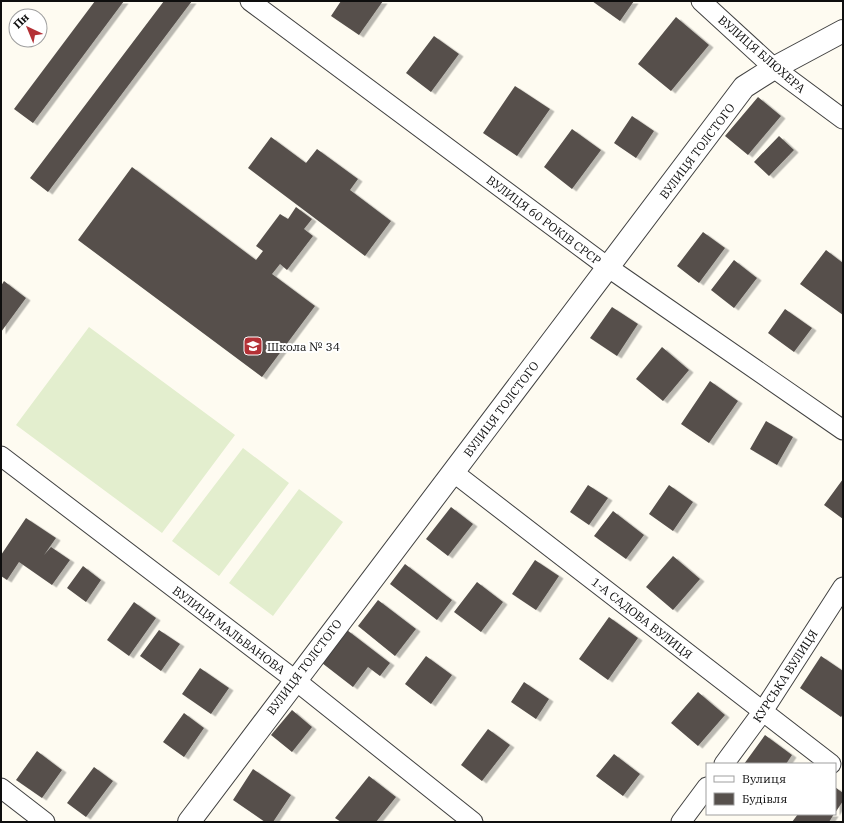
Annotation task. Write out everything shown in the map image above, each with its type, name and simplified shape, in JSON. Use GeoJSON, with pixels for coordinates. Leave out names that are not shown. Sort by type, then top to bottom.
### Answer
{"type":"FeatureCollection","features":[{"type":"Feature","properties":{"kind":"street","name":"ВУЛИЦЯ 60 РОКІВ СРСР"},"geometry":{"type":"LineString","coordinates":[[250,1],[609,268],[843,430]]}},
{"type":"Feature","properties":{"kind":"street","name":"ВУЛИЦЯ БЛЮХЕРА"},"geometry":{"type":"LineString","coordinates":[[701,1],[774,68],[843,119]]}},
{"type":"Feature","properties":{"kind":"street","name":"ВУЛИЦЯ ТОЛСТОГО"},"geometry":{"type":"LineString","coordinates":[[188,822],[609,268],[744,87],[774,68],[843,31]]}},
{"type":"Feature","properties":{"kind":"street","name":"ВУЛИЦЯ МАЛЬВАНОВА"},"geometry":{"type":"LineString","coordinates":[[1,456],[295,680],[473,822]]}},
{"type":"Feature","properties":{"kind":"street","name":"1-А САДОВА ВУЛИЦЯ"},"geometry":{"type":"LineString","coordinates":[[453,472],[830,763]]}},
{"type":"Feature","properties":{"kind":"street","name":"КУРСЬКА ВУЛИЦЯ"},"geometry":{"type":"LineString","coordinates":[[725,763],[763,711],[843,587]]}},
{"type":"Feature","properties":{"kind":"street"},"geometry":{"type":"LineString","coordinates":[[1,788],[45,822]]}},
{"type":"Feature","properties":{"kind":"street"},"geometry":{"type":"LineString","coordinates":[[682,822],[706,788]]}},
{"type":"Feature","properties":{"kind":"green space"},"geometry":{"type":"Polygon","coordinates":[[[89,327],[235,435],[162,533],[16,425],[89,327]]]}},
{"type":"Feature","properties":{"kind":"green space"},"geometry":{"type":"Polygon","coordinates":[[[243,448],[289,483],[219,576],[172,541],[243,448]]]}},
{"type":"Feature","properties":{"kind":"green space"},"geometry":{"type":"Polygon","coordinates":[[[299,489],[343,522],[273,616],[229,583],[299,489]]]}},
{"type":"Feature","properties":{"kind":"building"},"geometry":{"type":"Polygon","coordinates":[[[95,1],[124,1],[33,123],[14,109],[95,1]]]}},
{"type":"Feature","properties":{"kind":"building"},"geometry":{"type":"Polygon","coordinates":[[[164,1],[192,1],[48,192],[30,178],[164,1]]]}},
{"type":"Feature","properties":{"kind":"building"},"geometry":{"type":"Polygon","coordinates":[[[341,1],[383,1],[359,35],[331,16],[341,1]]]}},
{"type":"Feature","properties":{"kind":"building"},"geometry":{"type":"Polygon","coordinates":[[[592,1],[634,1],[620,21],[592,1]]]}},
{"type":"Feature","properties":{"kind":"building"},"geometry":{"type":"Polygon","coordinates":[[[676,17],[709,45],[671,91],[638,64],[676,17]]]}},
{"type":"Feature","properties":{"kind":"building"},"geometry":{"type":"Polygon","coordinates":[[[434,36],[459,54],[431,92],[406,73],[434,36]]]}},
{"type":"Feature","properties":{"kind":"building"},"geometry":{"type":"Polygon","coordinates":[[[515,86],[550,109],[517,156],[483,133],[515,86]]]}},
{"type":"Feature","properties":{"kind":"building"},"geometry":{"type":"Polygon","coordinates":[[[758,97],[781,116],[748,155],[725,136],[758,97]]]}},
{"type":"Feature","properties":{"kind":"building"},"geometry":{"type":"Polygon","coordinates":[[[632,116],[654,131],[636,158],[614,143],[632,116]]]}},
{"type":"Feature","properties":{"kind":"building"},"geometry":{"type":"Polygon","coordinates":[[[572,129],[601,150],[572,189],[544,167],[572,129]]]}},
{"type":"Feature","properties":{"kind":"building"},"geometry":{"type":"Polygon","coordinates":[[[779,136],[794,150],[769,176],[754,162],[779,136]]]}},
{"type":"Feature","properties":{"kind":"building"},"geometry":{"type":"Polygon","coordinates":[[[271,137],[306,163],[317,149],[358,179],[350,190],[391,221],[365,256],[248,168],[271,137]]]}},
{"type":"Feature","properties":{"kind":"building"},"geometry":{"type":"Polygon","coordinates":[[[132,167],[256,260],[263,251],[256,246],[280,214],[288,219],[296,207],[312,219],[304,229],[313,236],[287,270],[280,264],[272,274],[315,306],[262,377],[78,240],[132,167]]]}},
{"type":"Feature","properties":{"kind":"building"},"geometry":{"type":"Polygon","coordinates":[[[703,232],[725,248],[699,283],[677,266],[703,232]]]}},
{"type":"Feature","properties":{"kind":"building"},"geometry":{"type":"Polygon","coordinates":[[[826,250],[843,263],[843,315],[800,284],[826,250]]]}},
{"type":"Feature","properties":{"kind":"building"},"geometry":{"type":"Polygon","coordinates":[[[734,260],[757,278],[734,308],[711,290],[734,260]]]}},
{"type":"Feature","properties":{"kind":"building"},"geometry":{"type":"Polygon","coordinates":[[[4,281],[26,298],[1,332],[1,286],[4,281]]]}},
{"type":"Feature","properties":{"kind":"building"},"geometry":{"type":"Polygon","coordinates":[[[612,307],[638,324],[617,356],[590,338],[612,307]]]}},
{"type":"Feature","properties":{"kind":"building"},"geometry":{"type":"Polygon","coordinates":[[[785,309],[812,328],[794,352],[768,333],[785,309]]]}},
{"type":"Feature","properties":{"kind":"building"},"geometry":{"type":"Polygon","coordinates":[[[662,347],[689,370],[663,401],[636,379],[662,347]]]}},
{"type":"Feature","properties":{"kind":"building"},"geometry":{"type":"Polygon","coordinates":[[[710,381],[738,401],[709,443],[681,424],[710,381]]]}},
{"type":"Feature","properties":{"kind":"building"},"geometry":{"type":"Polygon","coordinates":[[[766,421],[793,437],[777,465],[750,449],[766,421]]]}},
{"type":"Feature","properties":{"kind":"building"},"geometry":{"type":"Polygon","coordinates":[[[843,479],[843,519],[824,505],[843,479]]]}},
{"type":"Feature","properties":{"kind":"building"},"geometry":{"type":"Polygon","coordinates":[[[588,485],[608,498],[589,525],[570,512],[588,485]]]}},
{"type":"Feature","properties":{"kind":"building"},"geometry":{"type":"Polygon","coordinates":[[[669,485],[693,502],[673,531],[649,514],[669,485]]]}},
{"type":"Feature","properties":{"kind":"building"},"geometry":{"type":"Polygon","coordinates":[[[451,507],[473,524],[448,556],[426,539],[451,507]]]}},
{"type":"Feature","properties":{"kind":"building"},"geometry":{"type":"Polygon","coordinates":[[[613,511],[644,535],[626,559],[594,536],[613,511]]]}},
{"type":"Feature","properties":{"kind":"building"},"geometry":{"type":"Polygon","coordinates":[[[26,518],[56,538],[44,555],[51,547],[70,560],[52,585],[19,562],[7,580],[1,576],[1,555],[26,518]]]}},
{"type":"Feature","properties":{"kind":"building"},"geometry":{"type":"Polygon","coordinates":[[[673,556],[700,579],[673,610],[646,587],[673,556]]]}},
{"type":"Feature","properties":{"kind":"building"},"geometry":{"type":"Polygon","coordinates":[[[535,560],[559,576],[536,610],[512,594],[535,560]]]}},
{"type":"Feature","properties":{"kind":"building"},"geometry":{"type":"Polygon","coordinates":[[[405,564],[452,600],[437,620],[390,584],[405,564]]]}},
{"type":"Feature","properties":{"kind":"building"},"geometry":{"type":"Polygon","coordinates":[[[83,566],[101,580],[86,602],[67,588],[83,566]]]}},
{"type":"Feature","properties":{"kind":"building"},"geometry":{"type":"Polygon","coordinates":[[[477,582],[503,602],[481,632],[454,612],[477,582]]]}},
{"type":"Feature","properties":{"kind":"building"},"geometry":{"type":"Polygon","coordinates":[[[378,600],[416,629],[395,656],[358,626],[378,600]]]}},
{"type":"Feature","properties":{"kind":"building"},"geometry":{"type":"Polygon","coordinates":[[[134,602],[156,618],[129,656],[107,640],[134,602]]]}},
{"type":"Feature","properties":{"kind":"building"},"geometry":{"type":"Polygon","coordinates":[[[609,617],[638,638],[608,680],[579,659],[609,617]]]}},
{"type":"Feature","properties":{"kind":"building"},"geometry":{"type":"Polygon","coordinates":[[[159,630],[180,644],[161,671],[140,656],[159,630]]]}},
{"type":"Feature","properties":{"kind":"building"},"geometry":{"type":"Polygon","coordinates":[[[347,630],[390,663],[380,676],[368,667],[353,687],[322,663],[347,630]]]}},
{"type":"Feature","properties":{"kind":"building"},"geometry":{"type":"Polygon","coordinates":[[[426,656],[452,675],[431,704],[405,684],[426,656]]]}},
{"type":"Feature","properties":{"kind":"building"},"geometry":{"type":"Polygon","coordinates":[[[821,656],[843,671],[843,714],[841,717],[800,688],[821,656]]]}},
{"type":"Feature","properties":{"kind":"building"},"geometry":{"type":"Polygon","coordinates":[[[200,668],[229,688],[211,714],[182,694],[200,668]]]}},
{"type":"Feature","properties":{"kind":"building"},"geometry":{"type":"Polygon","coordinates":[[[524,682],[549,699],[536,719],[511,702],[524,682]]]}},
{"type":"Feature","properties":{"kind":"building"},"geometry":{"type":"Polygon","coordinates":[[[698,692],[725,715],[698,746],[671,723],[698,692]]]}},
{"type":"Feature","properties":{"kind":"building"},"geometry":{"type":"Polygon","coordinates":[[[292,710],[312,727],[292,752],[271,735],[292,710]]]}},
{"type":"Feature","properties":{"kind":"building"},"geometry":{"type":"Polygon","coordinates":[[[184,713],[204,728],[184,757],[163,742],[184,713]]]}},
{"type":"Feature","properties":{"kind":"building"},"geometry":{"type":"Polygon","coordinates":[[[488,729],[510,745],[482,781],[461,765],[488,729]]]}},
{"type":"Feature","properties":{"kind":"building"},"geometry":{"type":"Polygon","coordinates":[[[765,735],[792,755],[787,763],[745,763],[765,735]]]}},
{"type":"Feature","properties":{"kind":"building"},"geometry":{"type":"Polygon","coordinates":[[[37,751],[62,770],[42,798],[16,780],[37,751]]]}},
{"type":"Feature","properties":{"kind":"building"},"geometry":{"type":"Polygon","coordinates":[[[614,754],[640,774],[623,796],[596,776],[614,754]]]}},
{"type":"Feature","properties":{"kind":"building"},"geometry":{"type":"Polygon","coordinates":[[[94,767],[113,781],[86,817],[67,803],[94,767]]]}},
{"type":"Feature","properties":{"kind":"building"},"geometry":{"type":"Polygon","coordinates":[[[253,769],[291,795],[273,822],[265,822],[233,800],[253,769]]]}},
{"type":"Feature","properties":{"kind":"building"},"geometry":{"type":"Polygon","coordinates":[[[369,776],[396,797],[376,822],[341,822],[335,818],[369,776]]]}},
{"type":"Feature","properties":{"kind":"building"},"geometry":{"type":"Polygon","coordinates":[[[836,788],[843,793],[843,801],[836,812],[836,788]]]}},
{"type":"Feature","properties":{"kind":"building"},"geometry":{"type":"Polygon","coordinates":[[[797,815],[833,815],[829,822],[792,822],[797,815]]]}},
{"type":"Feature","properties":{"kind":"place","name":"Школа № 34"},"geometry":{"type":"Point","coordinates":[253,346]}}]}
